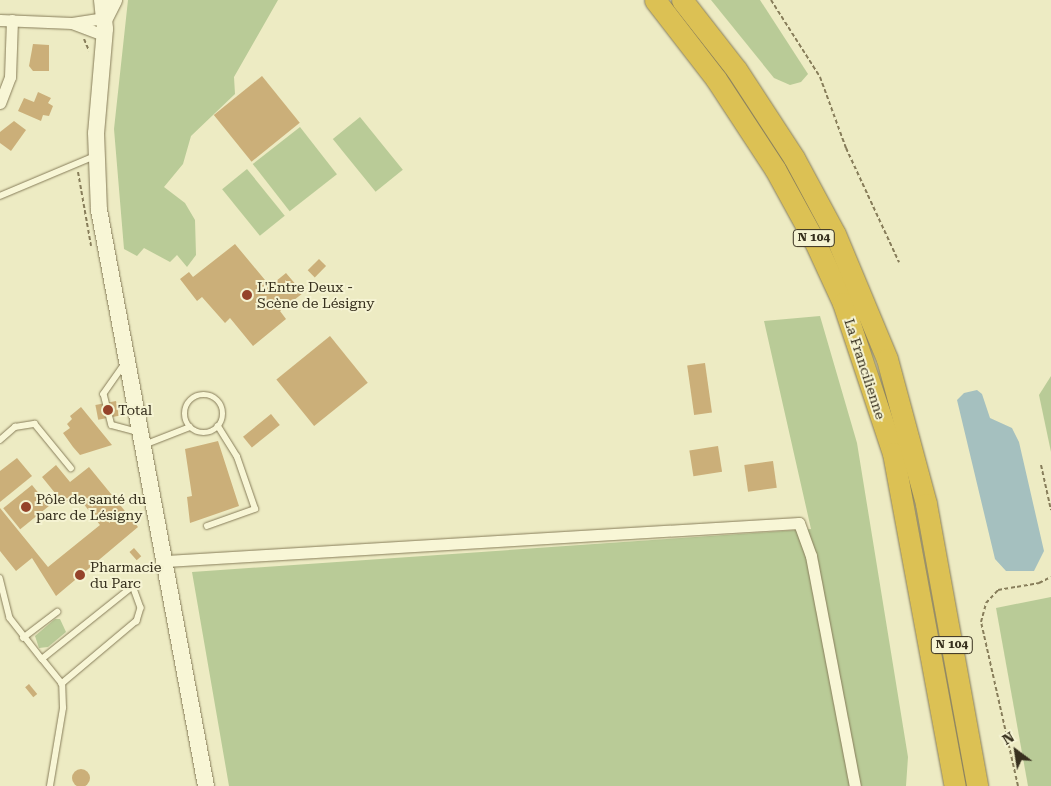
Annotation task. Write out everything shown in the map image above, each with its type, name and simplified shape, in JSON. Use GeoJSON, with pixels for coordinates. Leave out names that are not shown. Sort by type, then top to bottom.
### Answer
{"type":"FeatureCollection","features":[{"type":"Feature","properties":{"kind":"highway","name":"La Francilienne"},"geometry":{"type":"LineString","coordinates":[[655,0],[722,87],[775,169],[843,303],[893,453],[955,786]]}},
{"type":"Feature","properties":{"kind":"highway","name":"La Francilienne"},"geometry":{"type":"LineString","coordinates":[[682,0],[757,99],[811,188],[863,296],[887,359],[926,504],[977,786]]}},
{"type":"Feature","properties":{"kind":"street"},"geometry":{"type":"LineString","coordinates":[[102,0],[105,18],[97,155],[99,210],[166,561],[206,786]]}},
{"type":"Feature","properties":{"kind":"street"},"geometry":{"type":"LineString","coordinates":[[105,18],[114,0]]}},
{"type":"Feature","properties":{"kind":"street"},"geometry":{"type":"LineString","coordinates":[[0,103],[10,76],[6,20],[72,23],[105,18]]}},
{"type":"Feature","properties":{"kind":"street"},"geometry":{"type":"LineString","coordinates":[[72,23],[104,35]]}},
{"type":"Feature","properties":{"kind":"street"},"geometry":{"type":"LineString","coordinates":[[166,561],[799,523],[811,556],[855,786]]}},
{"type":"Feature","properties":{"kind":"lane"},"geometry":{"type":"LineString","coordinates":[[0,196],[97,155]]}},
{"type":"Feature","properties":{"kind":"lane"},"geometry":{"type":"LineString","coordinates":[[128,361],[104,394],[112,425],[143,439],[190,426],[201,432],[218,427]]}},
{"type":"Feature","properties":{"kind":"lane"},"geometry":{"type":"LineString","coordinates":[[190,426],[186,408],[193,398],[205,394],[216,399],[223,409],[218,427],[237,458],[255,509],[207,526]]}},
{"type":"Feature","properties":{"kind":"lane"},"geometry":{"type":"LineString","coordinates":[[0,440],[15,427],[35,424],[70,468]]}},
{"type":"Feature","properties":{"kind":"lane"},"geometry":{"type":"LineString","coordinates":[[0,578],[10,618],[23,638],[62,684],[63,708],[50,786]]}},
{"type":"Feature","properties":{"kind":"lane"},"geometry":{"type":"LineString","coordinates":[[42,659],[133,586],[141,608],[136,621],[62,684]]}},
{"type":"Feature","properties":{"kind":"lane"},"geometry":{"type":"LineString","coordinates":[[23,638],[57,612]]}},
{"type":"Feature","properties":{"kind":"path"},"geometry":{"type":"LineString","coordinates":[[771,0],[820,77],[846,148],[899,262]]}},
{"type":"Feature","properties":{"kind":"path"},"geometry":{"type":"LineString","coordinates":[[1041,465],[1051,510]]}},
{"type":"Feature","properties":{"kind":"path"},"geometry":{"type":"LineString","coordinates":[[1018,786],[981,622],[986,603],[998,590],[1039,583],[1051,577]]}},
{"type":"Feature","properties":{"kind":"green space"},"geometry":{"type":"Polygon","coordinates":[[[128,0],[278,0],[234,77],[235,94],[191,136],[183,164],[164,187],[185,203],[195,220],[196,255],[187,267],[177,255],[170,262],[144,248],[137,256],[124,249],[114,129],[128,0]]]}},
{"type":"Feature","properties":{"kind":"green space"},"geometry":{"type":"Polygon","coordinates":[[[711,0],[760,0],[808,74],[801,82],[790,85],[774,78],[711,0]]]}},
{"type":"Feature","properties":{"kind":"green space"},"geometry":{"type":"Polygon","coordinates":[[[360,117],[403,170],[376,192],[333,139],[360,117]]]}},
{"type":"Feature","properties":{"kind":"green space"},"geometry":{"type":"Polygon","coordinates":[[[300,127],[337,174],[290,211],[253,164],[300,127]]]}},
{"type":"Feature","properties":{"kind":"green space"},"geometry":{"type":"Polygon","coordinates":[[[247,169],[285,216],[260,236],[222,189],[247,169]]]}},
{"type":"Feature","properties":{"kind":"green space"},"geometry":{"type":"Polygon","coordinates":[[[820,316],[857,443],[908,757],[906,786],[229,786],[192,572],[811,529],[764,321],[820,316]]]}},
{"type":"Feature","properties":{"kind":"green space"},"geometry":{"type":"Polygon","coordinates":[[[1051,376],[1051,452],[1039,395],[1051,376]]]}},
{"type":"Feature","properties":{"kind":"green space"},"geometry":{"type":"Polygon","coordinates":[[[1051,597],[1051,786],[1028,786],[996,608],[1051,597]]]}},
{"type":"Feature","properties":{"kind":"green space"},"geometry":{"type":"Polygon","coordinates":[[[55,619],[60,619],[66,632],[48,647],[39,648],[35,636],[55,619]]]}},
{"type":"Feature","properties":{"kind":"water"},"geometry":{"type":"Polygon","coordinates":[[[977,390],[982,394],[990,418],[1012,428],[1019,442],[1044,551],[1034,571],[1006,571],[995,559],[957,400],[964,393],[977,390]]]}},
{"type":"Feature","properties":{"kind":"building"},"geometry":{"type":"Polygon","coordinates":[[[33,44],[49,45],[49,71],[33,71],[29,66],[33,44]]]}},
{"type":"Feature","properties":{"kind":"building"},"geometry":{"type":"Polygon","coordinates":[[[262,76],[300,123],[252,162],[214,115],[262,76]]]}},
{"type":"Feature","properties":{"kind":"building"},"geometry":{"type":"Polygon","coordinates":[[[38,92],[51,98],[48,103],[53,106],[49,116],[43,115],[41,121],[18,111],[24,98],[34,102],[38,92]]]}},
{"type":"Feature","properties":{"kind":"building"},"geometry":{"type":"Polygon","coordinates":[[[14,121],[26,130],[11,151],[0,143],[0,132],[14,121]]]}},
{"type":"Feature","properties":{"kind":"building","name":"L'Entre Deux - Scène de Lésigny"},"geometry":{"type":"Polygon","coordinates":[[[235,244],[270,286],[286,273],[303,293],[280,311],[286,319],[253,346],[230,318],[225,323],[202,297],[197,301],[180,279],[189,272],[193,277],[235,244]]]}},
{"type":"Feature","properties":{"kind":"building"},"geometry":{"type":"Polygon","coordinates":[[[319,259],[326,266],[315,277],[308,270],[319,259]]]}},
{"type":"Feature","properties":{"kind":"building"},"geometry":{"type":"Polygon","coordinates":[[[330,336],[368,383],[314,426],[276,379],[330,336]]]}},
{"type":"Feature","properties":{"kind":"building"},"geometry":{"type":"Polygon","coordinates":[[[705,363],[712,413],[694,415],[687,366],[705,363]]]}},
{"type":"Feature","properties":{"kind":"building"},"geometry":{"type":"Polygon","coordinates":[[[116,401],[119,416],[98,420],[95,405],[116,401]]]}},
{"type":"Feature","properties":{"kind":"building"},"geometry":{"type":"Polygon","coordinates":[[[81,407],[112,445],[80,455],[73,447],[63,433],[70,428],[67,424],[72,419],[70,416],[81,407]]]}},
{"type":"Feature","properties":{"kind":"building"},"geometry":{"type":"Polygon","coordinates":[[[271,414],[280,425],[252,448],[243,437],[271,414]]]}},
{"type":"Feature","properties":{"kind":"building"},"geometry":{"type":"Polygon","coordinates":[[[218,441],[239,506],[190,523],[187,497],[192,496],[185,449],[218,441]]]}},
{"type":"Feature","properties":{"kind":"building"},"geometry":{"type":"Polygon","coordinates":[[[718,446],[722,472],[693,476],[689,451],[718,446]]]}},
{"type":"Feature","properties":{"kind":"building"},"geometry":{"type":"Polygon","coordinates":[[[17,458],[32,476],[0,502],[0,471],[17,458]]]}},
{"type":"Feature","properties":{"kind":"building"},"geometry":{"type":"Polygon","coordinates":[[[773,461],[777,488],[748,492],[744,465],[773,461]]]}},
{"type":"Feature","properties":{"kind":"building"},"geometry":{"type":"Polygon","coordinates":[[[56,465],[70,482],[89,467],[138,527],[56,596],[32,558],[16,571],[0,551],[0,508],[48,567],[100,525],[76,494],[64,504],[42,477],[56,465]]]}},
{"type":"Feature","properties":{"kind":"building","name":"Pôle de santé du parc de Lésigny"},"geometry":{"type":"Polygon","coordinates":[[[32,485],[49,506],[20,529],[3,508],[32,485]]]}},
{"type":"Feature","properties":{"kind":"building"},"geometry":{"type":"Polygon","coordinates":[[[134,548],[141,556],[137,560],[129,552],[134,548]]]}},
{"type":"Feature","properties":{"kind":"building"},"geometry":{"type":"Polygon","coordinates":[[[29,684],[37,694],[33,697],[25,687],[29,684]]]}},
{"type":"Feature","properties":{"kind":"building"},"geometry":{"type":"Polygon","coordinates":[[[81,769],[87,772],[90,778],[87,784],[81,787],[75,784],[72,778],[75,772],[81,769]]]}},
{"type":"Feature","properties":{"kind":"place","name":"L'Entre Deux - Scène de Lésigny"},"geometry":{"type":"Point","coordinates":[247,295]}},
{"type":"Feature","properties":{"kind":"place","name":"Total"},"geometry":{"type":"Point","coordinates":[108,410]}},
{"type":"Feature","properties":{"kind":"place","name":"Pôle de santé du parc de Lésigny"},"geometry":{"type":"Point","coordinates":[26,507]}},
{"type":"Feature","properties":{"kind":"place","name":"Pharmacie du Parc"},"geometry":{"type":"Point","coordinates":[80,575]}}]}
